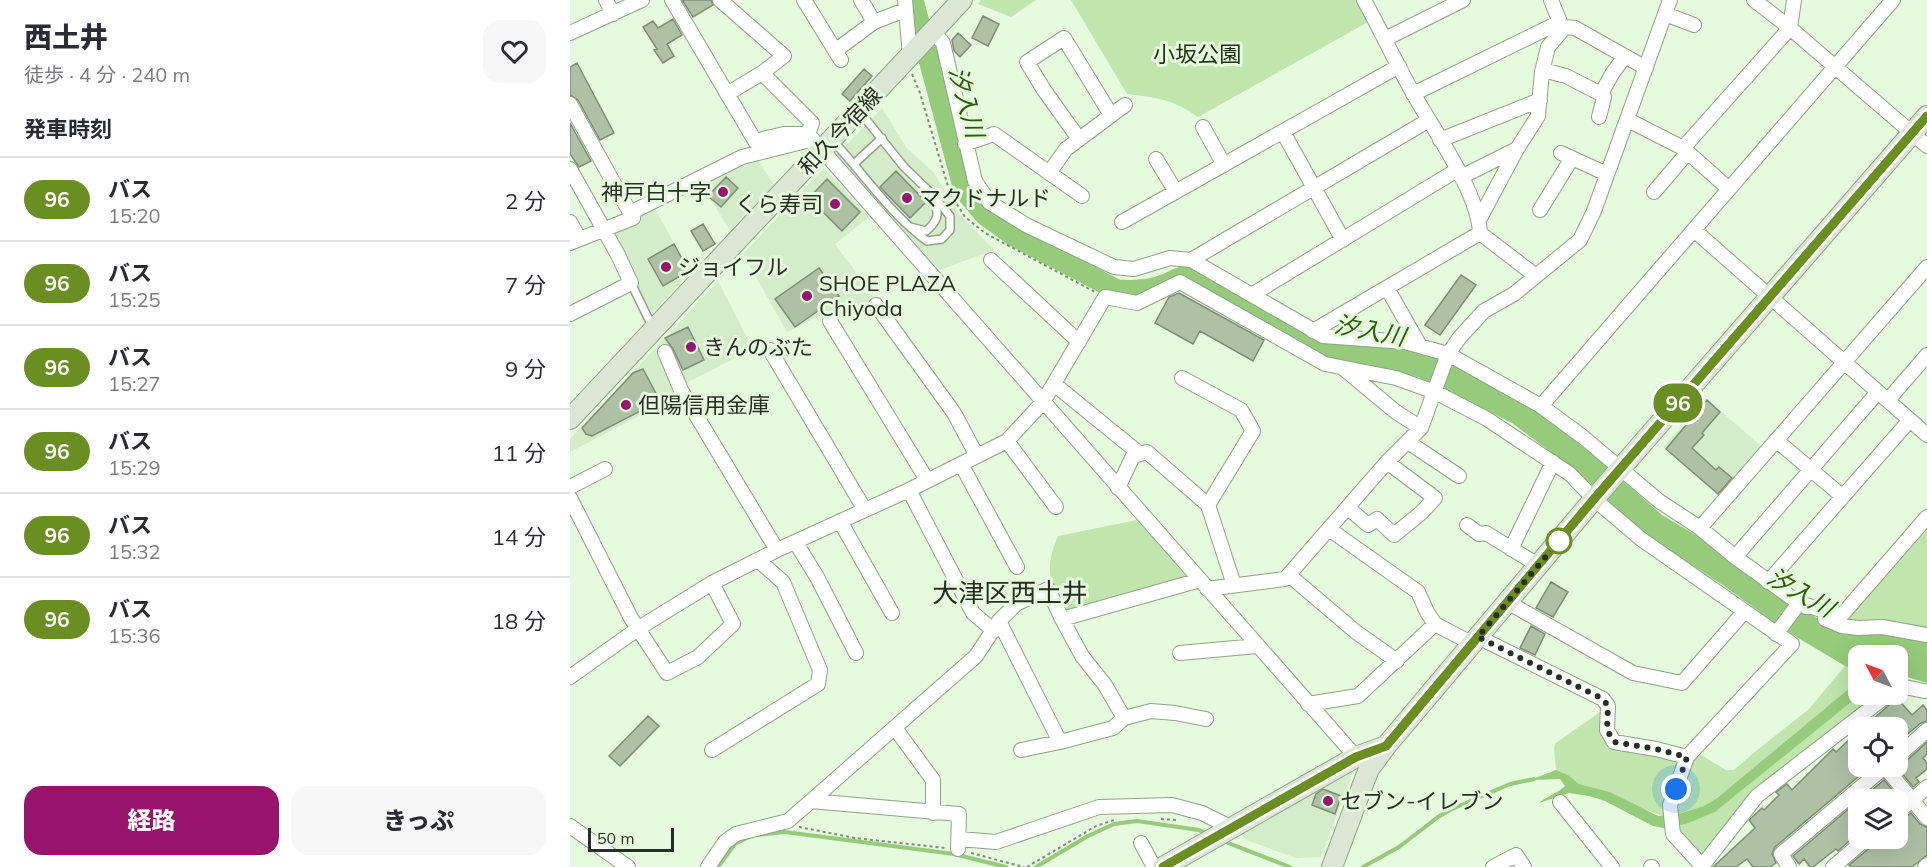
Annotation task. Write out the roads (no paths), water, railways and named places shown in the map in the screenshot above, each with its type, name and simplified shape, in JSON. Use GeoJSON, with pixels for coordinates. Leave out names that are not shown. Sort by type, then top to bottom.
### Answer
{"type":"FeatureCollection","features":[{"type":"Feature","properties":{"kind":"street"},"geometry":{"type":"LineString","coordinates":[[606,0],[613,14]]}},
{"type":"Feature","properties":{"kind":"street"},"geometry":{"type":"LineString","coordinates":[[570,33],[642,0]]}},
{"type":"Feature","properties":{"kind":"street"},"geometry":{"type":"LineString","coordinates":[[672,0],[755,141],[784,134],[819,141]]}},
{"type":"Feature","properties":{"kind":"street"},"geometry":{"type":"LineString","coordinates":[[720,0],[784,56],[728,94]]}},
{"type":"Feature","properties":{"kind":"street"},"geometry":{"type":"LineString","coordinates":[[804,0],[838,55],[874,21],[905,5],[912,52]]}},
{"type":"Feature","properties":{"kind":"street"},"geometry":{"type":"LineString","coordinates":[[861,0],[874,21]]}},
{"type":"Feature","properties":{"kind":"street","name":"和久今宿線"},"geometry":{"type":"LineString","coordinates":[[570,419],[654,329],[819,141],[859,110],[962,0]]}},
{"type":"Feature","properties":{"kind":"street"},"geometry":{"type":"LineString","coordinates":[[1364,0],[1413,94],[1459,174],[1477,211],[1480,227],[1536,276]]}},
{"type":"Feature","properties":{"kind":"street"},"geometry":{"type":"LineString","coordinates":[[1385,39],[1463,0]]}},
{"type":"Feature","properties":{"kind":"street"},"geometry":{"type":"LineString","coordinates":[[1551,0],[1562,24]]}},
{"type":"Feature","properties":{"kind":"street"},"geometry":{"type":"LineString","coordinates":[[1062,620],[1203,585],[1234,585],[1285,579],[1421,428],[1448,354],[1460,337],[1484,311],[1514,294],[1581,240],[1628,120],[1670,0]]}},
{"type":"Feature","properties":{"kind":"street"},"geometry":{"type":"LineString","coordinates":[[1754,0],[1790,28],[1927,146]]}},
{"type":"Feature","properties":{"kind":"street"},"geometry":{"type":"LineString","coordinates":[[1654,192],[1686,150],[1790,28],[1794,0]]}},
{"type":"Feature","properties":{"kind":"street"},"geometry":{"type":"LineString","coordinates":[[1541,406],[1893,0]]}},
{"type":"Feature","properties":{"kind":"street"},"geometry":{"type":"LineString","coordinates":[[1665,14],[1694,25]]}},
{"type":"Feature","properties":{"kind":"street"},"geometry":{"type":"LineString","coordinates":[[1313,331],[1387,288],[1480,227],[1517,149],[1538,116],[1548,47],[1562,24]]}},
{"type":"Feature","properties":{"kind":"street"},"geometry":{"type":"LineString","coordinates":[[1413,94],[1562,24],[1575,28],[1646,68]]}},
{"type":"Feature","properties":{"kind":"street"},"geometry":{"type":"LineString","coordinates":[[933,31],[943,43],[975,182],[989,202],[1026,225],[1114,267],[1134,269],[1170,258],[1191,260],[1323,336],[1405,342],[1448,354],[1541,406],[1583,437],[1659,501],[1700,528],[1768,582],[1821,617],[1842,626],[1882,627],[1927,635]]}},
{"type":"Feature","properties":{"kind":"street"},"geometry":{"type":"LineString","coordinates":[[1079,139],[1027,62],[1064,38],[1111,115]]}},
{"type":"Feature","properties":{"kind":"street"},"geometry":{"type":"LineString","coordinates":[[1601,94],[1625,56]]}},
{"type":"Feature","properties":{"kind":"street"},"geometry":{"type":"LineString","coordinates":[[1122,222],[1399,66]]}},
{"type":"Feature","properties":{"kind":"street"},"geometry":{"type":"LineString","coordinates":[[1543,70],[1566,76],[1601,94],[1604,97],[1599,117]]}},
{"type":"Feature","properties":{"kind":"street"},"geometry":{"type":"LineString","coordinates":[[762,73],[812,123],[819,141],[1043,402],[1356,757]]}},
{"type":"Feature","properties":{"kind":"street"},"geometry":{"type":"LineString","coordinates":[[1440,140],[1540,100]]}},
{"type":"Feature","properties":{"kind":"street"},"geometry":{"type":"LineString","coordinates":[[570,104],[633,218],[574,241],[570,222]]}},
{"type":"Feature","properties":{"kind":"street"},"geometry":{"type":"LineString","coordinates":[[1049,173],[1066,149],[1125,105]]}},
{"type":"Feature","properties":{"kind":"street"},"geometry":{"type":"LineString","coordinates":[[1332,867],[1369,769],[1386,746],[1594,499],[1927,116]]}},
{"type":"Feature","properties":{"kind":"street"},"geometry":{"type":"LineString","coordinates":[[1191,260],[1429,120]]}},
{"type":"Feature","properties":{"kind":"street"},"geometry":{"type":"LineString","coordinates":[[1628,120],[1686,150],[1729,189]]}},
{"type":"Feature","properties":{"kind":"street"},"geometry":{"type":"LineString","coordinates":[[1203,127],[1224,165]]}},
{"type":"Feature","properties":{"kind":"street"},"geometry":{"type":"LineString","coordinates":[[1283,132],[1343,240]]}},
{"type":"Feature","properties":{"kind":"street"},"geometry":{"type":"LineString","coordinates":[[966,144],[994,134],[1082,196]]}},
{"type":"Feature","properties":{"kind":"street"},"geometry":{"type":"LineString","coordinates":[[630,213],[742,157],[819,141]]}},
{"type":"Feature","properties":{"kind":"street"},"geometry":{"type":"LineString","coordinates":[[1253,294],[1459,174],[1517,149]]}},
{"type":"Feature","properties":{"kind":"street"},"geometry":{"type":"LineString","coordinates":[[1540,210],[1566,156],[1607,174]]}},
{"type":"Feature","properties":{"kind":"street"},"geometry":{"type":"LineString","coordinates":[[1156,159],[1176,192]]}},
{"type":"Feature","properties":{"kind":"street"},"geometry":{"type":"LineString","coordinates":[[570,170],[618,255],[631,283],[570,314]]}},
{"type":"Feature","properties":{"kind":"street"},"geometry":{"type":"LineString","coordinates":[[1694,230],[1927,434]]}},
{"type":"Feature","properties":{"kind":"street"},"geometry":{"type":"LineString","coordinates":[[991,260],[1079,342]]}},
{"type":"Feature","properties":{"kind":"street"},"geometry":{"type":"LineString","coordinates":[[1700,528],[1844,362],[1925,274]]}},
{"type":"Feature","properties":{"kind":"street"},"geometry":{"type":"LineString","coordinates":[[570,677],[639,628],[712,583],[1007,441],[1043,402],[1106,297],[1137,303],[1180,282],[1325,364],[1396,378],[1435,392],[1487,418],[1570,474],[1594,499],[1641,539],[1792,644],[1687,757],[1670,805],[1673,834],[1703,867],[1757,796],[1875,705]]}},
{"type":"Feature","properties":{"kind":"street"},"geometry":{"type":"LineString","coordinates":[[1387,288],[1420,346]]}},
{"type":"Feature","properties":{"kind":"street"},"geometry":{"type":"LineString","coordinates":[[876,305],[954,413],[977,456]]}},
{"type":"Feature","properties":{"kind":"street"},"geometry":{"type":"LineString","coordinates":[[830,321],[927,480]]}},
{"type":"Feature","properties":{"kind":"street"},"geometry":{"type":"LineString","coordinates":[[770,350],[864,510]]}},
{"type":"Feature","properties":{"kind":"street"},"geometry":{"type":"LineString","coordinates":[[665,352],[681,390],[777,550]]}},
{"type":"Feature","properties":{"kind":"street"},"geometry":{"type":"LineString","coordinates":[[1735,557],[1811,470],[1883,396],[1927,355]]}},
{"type":"Feature","properties":{"kind":"street"},"geometry":{"type":"LineString","coordinates":[[1343,368],[1396,412],[1421,428]]}},
{"type":"Feature","properties":{"kind":"street"},"geometry":{"type":"LineString","coordinates":[[1182,378],[1241,410],[1253,430],[1208,505]]}},
{"type":"Feature","properties":{"kind":"street"},"geometry":{"type":"LineString","coordinates":[[1054,384],[1140,454]]}},
{"type":"Feature","properties":{"kind":"street"},"geometry":{"type":"LineString","coordinates":[[1768,582],[1910,420]]}},
{"type":"Feature","properties":{"kind":"street"},"geometry":{"type":"LineString","coordinates":[[1776,440],[1842,496]]}},
{"type":"Feature","properties":{"kind":"street"},"geometry":{"type":"LineString","coordinates":[[1007,441],[1056,507]]}},
{"type":"Feature","properties":{"kind":"street"},"geometry":{"type":"LineString","coordinates":[[1408,442],[1458,476]]}},
{"type":"Feature","properties":{"kind":"street"},"geometry":{"type":"LineString","coordinates":[[1119,488],[1133,456],[1148,452],[1208,505],[1234,585]]}},
{"type":"Feature","properties":{"kind":"street"},"geometry":{"type":"LineString","coordinates":[[1348,508],[1368,525],[1377,519],[1394,535],[1435,498],[1388,462]]}},
{"type":"Feature","properties":{"kind":"street"},"geometry":{"type":"LineString","coordinates":[[1511,549],[1553,462]]}},
{"type":"Feature","properties":{"kind":"street"},"geometry":{"type":"LineString","coordinates":[[961,464],[1017,567]]}},
{"type":"Feature","properties":{"kind":"street"},"geometry":{"type":"LineString","coordinates":[[570,487],[605,469]]}},
{"type":"Feature","properties":{"kind":"street"},"geometry":{"type":"LineString","coordinates":[[909,490],[973,613],[997,626],[1060,742]]}},
{"type":"Feature","properties":{"kind":"street"},"geometry":{"type":"LineString","coordinates":[[570,498],[631,618],[667,673],[698,657],[733,624],[712,583]]}},
{"type":"Feature","properties":{"kind":"street"},"geometry":{"type":"LineString","coordinates":[[1799,603],[1841,616],[1927,517]]}},
{"type":"Feature","properties":{"kind":"street"},"geometry":{"type":"LineString","coordinates":[[840,521],[892,613]]}},
{"type":"Feature","properties":{"kind":"street"},"geometry":{"type":"LineString","coordinates":[[1467,525],[1479,534],[1486,533],[1538,565]]}},
{"type":"Feature","properties":{"kind":"street"},"geometry":{"type":"LineString","coordinates":[[1329,529],[1418,592],[1426,612],[1435,624],[1606,702],[1607,730],[1614,742],[1687,757]]}},
{"type":"Feature","properties":{"kind":"street"},"geometry":{"type":"LineString","coordinates":[[795,543],[817,576],[856,653]]}},
{"type":"Feature","properties":{"kind":"street"},"geometry":{"type":"LineString","coordinates":[[712,750],[818,684],[820,670],[783,582],[758,560]]}},
{"type":"Feature","properties":{"kind":"street"},"geometry":{"type":"LineString","coordinates":[[1289,574],[1356,632],[1397,661]]}},
{"type":"Feature","properties":{"kind":"street"},"geometry":{"type":"LineString","coordinates":[[708,867],[725,842],[736,834],[788,821],[976,656],[1016,604],[1048,589],[1082,656],[1105,685],[1124,718]]}},
{"type":"Feature","properties":{"kind":"street"},"geometry":{"type":"LineString","coordinates":[[1507,602],[1633,673],[1682,683],[1744,612]]}},
{"type":"Feature","properties":{"kind":"street"},"geometry":{"type":"LineString","coordinates":[[1776,634],[1799,603]]}},
{"type":"Feature","properties":{"kind":"street"},"geometry":{"type":"LineString","coordinates":[[1308,704],[1358,696],[1435,624]]}},
{"type":"Feature","properties":{"kind":"street"},"geometry":{"type":"LineString","coordinates":[[1180,653],[1257,646]]}},
{"type":"Feature","properties":{"kind":"street"},"geometry":{"type":"LineString","coordinates":[[1908,688],[1924,691]]}},
{"type":"Feature","properties":{"kind":"street"},"geometry":{"type":"LineString","coordinates":[[1021,750],[1113,728],[1124,718],[1151,711],[1206,719]]}},
{"type":"Feature","properties":{"kind":"street"},"geometry":{"type":"LineString","coordinates":[[895,728],[933,780],[933,813]]}},
{"type":"Feature","properties":{"kind":"street"},"geometry":{"type":"LineString","coordinates":[[1908,747],[1927,730]]}},
{"type":"Feature","properties":{"kind":"street"},"geometry":{"type":"LineString","coordinates":[[1163,867],[1356,757],[1386,746]]}},
{"type":"Feature","properties":{"kind":"street"},"geometry":{"type":"LineString","coordinates":[[1789,867],[1781,854],[1873,777]]}},
{"type":"Feature","properties":{"kind":"street"},"geometry":{"type":"LineString","coordinates":[[1893,777],[1927,818]]}},
{"type":"Feature","properties":{"kind":"street"},"geometry":{"type":"LineString","coordinates":[[1908,803],[1927,787]]}},
{"type":"Feature","properties":{"kind":"street"},"geometry":{"type":"LineString","coordinates":[[812,801],[959,814],[959,844],[996,842],[1099,807],[1172,805],[1202,813],[1230,827]]}},
{"type":"Feature","properties":{"kind":"street"},"geometry":{"type":"LineString","coordinates":[[1560,802],[1567,819],[1612,867]]}},
{"type":"Feature","properties":{"kind":"street"},"geometry":{"type":"LineString","coordinates":[[570,826],[628,867]]}},
{"type":"Feature","properties":{"kind":"street"},"geometry":{"type":"LineString","coordinates":[[1141,843],[1154,867]]}},
{"type":"Feature","properties":{"kind":"street"},"geometry":{"type":"LineString","coordinates":[[1833,867],[1854,849]]}},
{"type":"Feature","properties":{"kind":"street"},"geometry":{"type":"LineString","coordinates":[[1493,867],[1516,855],[1524,867]]}},
{"type":"Feature","properties":{"kind":"lane"},"geometry":{"type":"LineString","coordinates":[[819,141],[854,164],[873,189],[908,226],[927,241],[942,239],[950,230],[950,216],[933,195],[904,167],[859,110]]}},
{"type":"Feature","properties":{"kind":"lane"},"geometry":{"type":"LineString","coordinates":[[854,164],[882,138]]}},
{"type":"Feature","properties":{"kind":"lane"},"geometry":{"type":"LineString","coordinates":[[908,226],[926,231],[936,222],[938,213],[933,195]]}},
{"type":"Feature","properties":{"kind":"lane"},"geometry":{"type":"LineString","coordinates":[[631,283],[654,329]]}},
{"type":"Feature","properties":{"kind":"waterway","name":"汐入川"},"geometry":{"type":"LineString","coordinates":[[913,0],[964,190],[985,215],[1014,236],[1117,290],[1145,290],[1185,276],[1203,277],[1312,343],[1341,353]]}},
{"type":"Feature","properties":{"kind":"waterway"},"geometry":{"type":"LineString","coordinates":[[1363,867],[1399,847],[1450,810],[1510,784],[1534,779]]}},
{"type":"Feature","properties":{"kind":"waterway"},"geometry":{"type":"LineString","coordinates":[[1036,867],[1088,836],[1114,824],[1137,821],[1199,830],[1208,834]]}},
{"type":"Feature","properties":{"kind":"waterway"},"geometry":{"type":"LineString","coordinates":[[756,835],[785,832],[954,854],[1006,867]]}},
{"type":"Feature","properties":{"kind":"waterway"},"geometry":{"type":"LineString","coordinates":[[718,867],[735,844],[749,837]]}},
{"type":"Feature","properties":{"kind":"waterway"},"geometry":{"type":"LineString","coordinates":[[1223,841],[1290,867]]}},
{"type":"Feature","properties":{"kind":"place","name":"神戸白十字"},"geometry":{"type":"Point","coordinates":[723,192]}},
{"type":"Feature","properties":{"kind":"place","name":"マクドナルド"},"geometry":{"type":"Point","coordinates":[907,198]}},
{"type":"Feature","properties":{"kind":"place","name":"くら寿司"},"geometry":{"type":"Point","coordinates":[835,204]}},
{"type":"Feature","properties":{"kind":"place","name":"ジョイフル"},"geometry":{"type":"Point","coordinates":[666,267]}},
{"type":"Feature","properties":{"kind":"place","name":"SHOE PLAZA Chiyoda"},"geometry":{"type":"Point","coordinates":[807,296]}},
{"type":"Feature","properties":{"kind":"place","name":"きんのぶた"},"geometry":{"type":"Point","coordinates":[691,347]}},
{"type":"Feature","properties":{"kind":"place","name":"但陽信用金庫"},"geometry":{"type":"Point","coordinates":[626,405]}},
{"type":"Feature","properties":{"kind":"place","name":"セブン-イレブン"},"geometry":{"type":"Point","coordinates":[1328,801]}},
{"type":"Feature","properties":{"kind":"district","name":"大津区西土井"},"geometry":{"type":"Point","coordinates":[1010,592]}},
{"type":"Feature","properties":{"kind":"park label","name":"小坂公園"},"geometry":{"type":"Point","coordinates":[1197,54]}}]}
